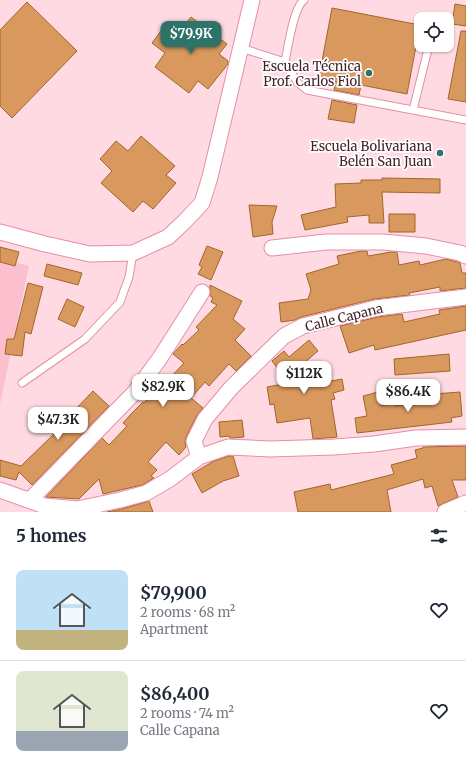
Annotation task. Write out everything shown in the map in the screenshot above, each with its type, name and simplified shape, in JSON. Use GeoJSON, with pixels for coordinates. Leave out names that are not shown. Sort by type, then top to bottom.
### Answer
{"type":"FeatureCollection","features":[{"type":"Feature","properties":{"kind":"street"},"geometry":{"type":"LineString","coordinates":[[0,232],[90,254],[133,253],[168,237],[202,203],[210,177],[252,0]]}},
{"type":"Feature","properties":{"kind":"street"},"geometry":{"type":"LineString","coordinates":[[272,248],[326,242],[383,242],[426,246],[460,253],[466,256]]}},
{"type":"Feature","properties":{"kind":"street"},"geometry":{"type":"LineString","coordinates":[[30,500],[135,392],[160,358],[202,292]]}},
{"type":"Feature","properties":{"kind":"street","name":"Calle Capana"},"geometry":{"type":"LineString","coordinates":[[199,457],[194,441],[205,419],[231,388],[284,336],[303,326],[376,308],[466,296]]}},
{"type":"Feature","properties":{"kind":"street"},"geometry":{"type":"LineString","coordinates":[[0,490],[45,506],[77,509],[146,493],[170,479],[199,457],[228,447],[270,449],[334,447],[374,444],[416,438],[466,437]]}},
{"type":"Feature","properties":{"kind":"street"},"geometry":{"type":"LineString","coordinates":[[445,512],[466,503]]}},
{"type":"Feature","properties":{"kind":"lane"},"geometry":{"type":"LineString","coordinates":[[285,62],[292,27],[300,3],[304,0]]}},
{"type":"Feature","properties":{"kind":"lane"},"geometry":{"type":"LineString","coordinates":[[241,48],[285,62],[297,82],[308,90],[466,120]]}},
{"type":"Feature","properties":{"kind":"lane"},"geometry":{"type":"LineString","coordinates":[[413,110],[426,52]]}},
{"type":"Feature","properties":{"kind":"lane"},"geometry":{"type":"LineString","coordinates":[[22,383],[85,339],[120,302],[129,277],[133,253]]}},
{"type":"Feature","properties":{"kind":"shaded area"},"geometry":{"type":"Polygon","coordinates":[[[0,258],[29,266],[0,404],[0,258]]]}},
{"type":"Feature","properties":{"kind":"building"},"geometry":{"type":"Polygon","coordinates":[[[27,2],[77,51],[12,118],[0,106],[0,30],[27,2]]]}},
{"type":"Feature","properties":{"kind":"building"},"geometry":{"type":"Polygon","coordinates":[[[455,4],[466,6],[466,26],[454,24],[455,4]]]}},
{"type":"Feature","properties":{"kind":"building"},"geometry":{"type":"Polygon","coordinates":[[[332,8],[414,24],[415,52],[407,94],[361,85],[359,95],[334,90],[336,81],[319,77],[332,8]]]}},
{"type":"Feature","properties":{"kind":"building"},"geometry":{"type":"Polygon","coordinates":[[[191,17],[227,44],[219,54],[228,61],[228,64],[208,89],[198,81],[189,93],[155,67],[165,53],[152,43],[167,23],[179,32],[191,17]]]}},
{"type":"Feature","properties":{"kind":"building"},"geometry":{"type":"Polygon","coordinates":[[[461,31],[466,31],[466,102],[448,99],[461,31]]]}},
{"type":"Feature","properties":{"kind":"building"},"geometry":{"type":"Polygon","coordinates":[[[332,100],[357,105],[354,123],[328,119],[332,100]]]}},
{"type":"Feature","properties":{"kind":"building"},"geometry":{"type":"Polygon","coordinates":[[[141,136],[175,166],[166,175],[176,183],[153,209],[143,201],[133,212],[101,183],[112,171],[100,159],[116,141],[128,151],[141,136]]]}},
{"type":"Feature","properties":{"kind":"building"},"geometry":{"type":"Polygon","coordinates":[[[382,178],[440,179],[440,193],[382,192],[384,223],[369,223],[369,215],[347,217],[348,222],[305,230],[301,215],[336,207],[335,184],[361,183],[361,180],[382,180],[382,178]]]}},
{"type":"Feature","properties":{"kind":"building"},"geometry":{"type":"Polygon","coordinates":[[[249,205],[277,206],[272,222],[273,234],[253,237],[249,205]]]}},
{"type":"Feature","properties":{"kind":"building"},"geometry":{"type":"Polygon","coordinates":[[[389,214],[415,214],[415,232],[389,232],[389,214]]]}},
{"type":"Feature","properties":{"kind":"building"},"geometry":{"type":"Polygon","coordinates":[[[207,246],[223,252],[211,280],[198,274],[202,267],[199,265],[207,246]]]}},
{"type":"Feature","properties":{"kind":"building"},"geometry":{"type":"Polygon","coordinates":[[[0,247],[19,252],[15,266],[0,262],[0,247]]]}},
{"type":"Feature","properties":{"kind":"building"},"geometry":{"type":"Polygon","coordinates":[[[367,251],[368,256],[397,252],[399,265],[419,261],[420,265],[446,259],[460,263],[462,273],[466,273],[466,288],[440,291],[440,287],[409,293],[410,295],[374,299],[301,317],[295,320],[281,322],[279,303],[308,299],[311,290],[306,274],[339,264],[337,256],[367,251]]]}},
{"type":"Feature","properties":{"kind":"building"},"geometry":{"type":"Polygon","coordinates":[[[47,264],[82,273],[78,285],[44,276],[47,264]]]}},
{"type":"Feature","properties":{"kind":"building"},"geometry":{"type":"Polygon","coordinates":[[[28,283],[43,287],[31,334],[25,332],[22,356],[5,354],[7,339],[14,339],[28,283]]]}},
{"type":"Feature","properties":{"kind":"building"},"geometry":{"type":"Polygon","coordinates":[[[210,285],[242,301],[233,319],[245,329],[235,340],[251,356],[236,371],[229,364],[209,386],[205,382],[191,398],[203,408],[197,415],[186,437],[186,447],[179,455],[166,442],[148,462],[157,470],[151,476],[154,478],[142,485],[103,494],[99,479],[79,499],[46,497],[102,438],[109,445],[127,426],[123,423],[132,413],[184,363],[173,354],[182,344],[183,345],[199,330],[196,327],[217,305],[211,302],[213,298],[210,296],[210,285]]]}},
{"type":"Feature","properties":{"kind":"building"},"geometry":{"type":"Polygon","coordinates":[[[67,299],[84,307],[75,327],[58,319],[67,299]]]}},
{"type":"Feature","properties":{"kind":"building"},"geometry":{"type":"Polygon","coordinates":[[[466,306],[466,330],[375,350],[374,345],[349,353],[340,326],[378,317],[402,314],[404,322],[440,314],[439,310],[466,306]]]}},
{"type":"Feature","properties":{"kind":"building"},"geometry":{"type":"Polygon","coordinates":[[[309,340],[318,351],[297,369],[300,387],[342,379],[344,390],[333,393],[335,399],[331,400],[337,437],[313,439],[310,418],[277,423],[274,404],[270,405],[267,387],[289,383],[272,361],[284,351],[289,357],[309,340]]]}},
{"type":"Feature","properties":{"kind":"building"},"geometry":{"type":"Polygon","coordinates":[[[449,354],[450,371],[395,375],[394,359],[449,354]]]}},
{"type":"Feature","properties":{"kind":"building"},"geometry":{"type":"Polygon","coordinates":[[[93,391],[109,406],[32,485],[19,472],[16,480],[0,476],[0,460],[21,466],[56,432],[53,427],[62,420],[61,418],[68,411],[71,414],[93,391]]]}},
{"type":"Feature","properties":{"kind":"building"},"geometry":{"type":"Polygon","coordinates":[[[378,392],[381,406],[395,403],[395,406],[434,401],[434,394],[460,392],[462,416],[451,418],[452,422],[357,433],[355,418],[367,416],[363,396],[378,392]]]}},
{"type":"Feature","properties":{"kind":"building"},"geometry":{"type":"Polygon","coordinates":[[[242,420],[244,437],[220,437],[219,422],[242,420]]]}},
{"type":"Feature","properties":{"kind":"building"},"geometry":{"type":"Polygon","coordinates":[[[466,446],[466,480],[452,480],[458,497],[438,506],[432,486],[425,488],[423,479],[387,490],[391,512],[298,512],[294,492],[330,484],[331,490],[394,474],[391,465],[417,458],[415,450],[423,447],[466,446]]]}},
{"type":"Feature","properties":{"kind":"building"},"geometry":{"type":"Polygon","coordinates":[[[233,456],[239,476],[223,481],[202,493],[192,474],[214,461],[233,456]]]}},
{"type":"Feature","properties":{"kind":"building"},"geometry":{"type":"Polygon","coordinates":[[[149,501],[153,512],[107,512],[122,509],[149,501]]]}},
{"type":"Feature","properties":{"kind":"place","name":"Escuela Técnica Prof. Carlos Fiol"},"geometry":{"type":"Point","coordinates":[369,73]}},
{"type":"Feature","properties":{"kind":"place","name":"Escuela Bolivariana Belén San Juan"},"geometry":{"type":"Point","coordinates":[440,153]}}]}
